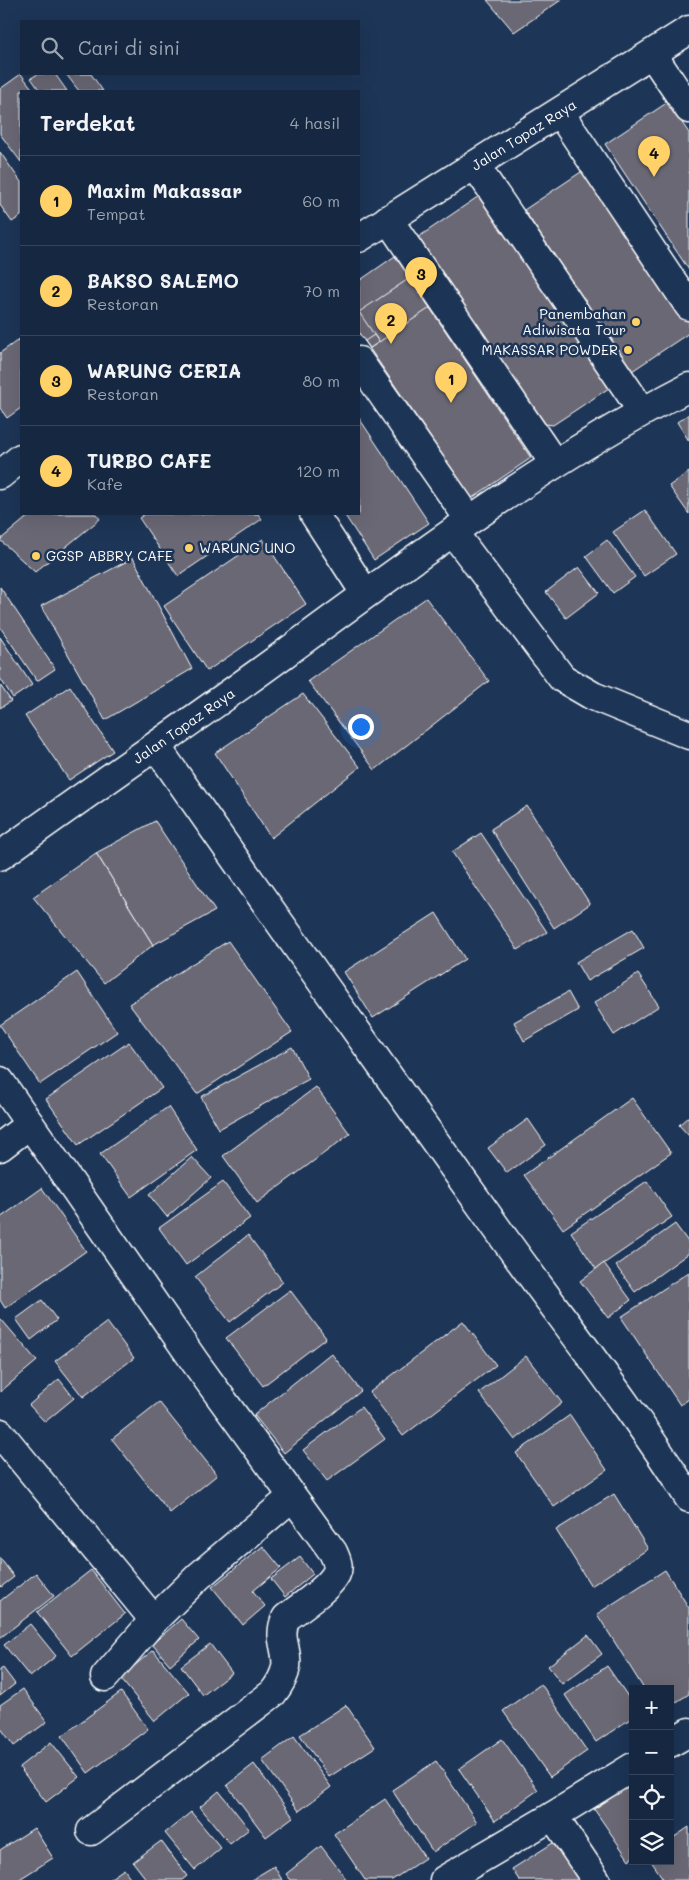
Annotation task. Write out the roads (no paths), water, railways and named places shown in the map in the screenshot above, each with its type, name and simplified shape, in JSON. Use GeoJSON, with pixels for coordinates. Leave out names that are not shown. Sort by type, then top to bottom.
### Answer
{"type":"FeatureCollection","features":[{"type":"Feature","properties":{"kind":"street","name":"Jalan Topaz Raya"},"geometry":{"type":"LineString","coordinates":[[360,237],[689,30]]}},
{"type":"Feature","properties":{"kind":"street"},"geometry":{"type":"LineString","coordinates":[[652,54],[689,109]]}},
{"type":"Feature","properties":{"kind":"street"},"geometry":{"type":"LineString","coordinates":[[560,113],[689,306]]}},
{"type":"Feature","properties":{"kind":"street"},"geometry":{"type":"LineString","coordinates":[[475,165],[642,411]]}},
{"type":"Feature","properties":{"kind":"street"},"geometry":{"type":"LineString","coordinates":[[388,219],[554,463]]}},
{"type":"Feature","properties":{"kind":"street"},"geometry":{"type":"LineString","coordinates":[[360,363],[461,526],[562,678],[593,696],[689,735]]}},
{"type":"Feature","properties":{"kind":"street","name":"Jalan Topaz Raya"},"geometry":{"type":"LineString","coordinates":[[0,856],[156,746],[365,592],[461,526],[554,463],[642,411],[689,387]]}},
{"type":"Feature","properties":{"kind":"street"},"geometry":{"type":"LineString","coordinates":[[0,448],[20,451]]}},
{"type":"Feature","properties":{"kind":"street"},"geometry":{"type":"LineString","coordinates":[[0,474],[20,459]]}},
{"type":"Feature","properties":{"kind":"street"},"geometry":{"type":"LineString","coordinates":[[315,515],[365,592]]}},
{"type":"Feature","properties":{"kind":"street"},"geometry":{"type":"LineString","coordinates":[[156,746],[278,921],[530,1274],[651,1438],[689,1498]]}},
{"type":"Feature","properties":{"kind":"street"},"geometry":{"type":"LineString","coordinates":[[0,1081],[292,1498],[333,1552],[338,1567],[336,1574],[328,1584],[286,1618],[283,1625],[283,1636],[288,1662],[282,1682],[273,1694],[91,1831]]}},
{"type":"Feature","properties":{"kind":"street"},"geometry":{"type":"LineString","coordinates":[[0,1147],[30,1124]]}},
{"type":"Feature","properties":{"kind":"street"},"geometry":{"type":"LineString","coordinates":[[0,1433],[154,1620]]}},
{"type":"Feature","properties":{"kind":"street"},"geometry":{"type":"LineString","coordinates":[[105,1677],[154,1620],[199,1576],[292,1498]]}},
{"type":"Feature","properties":{"kind":"street"},"geometry":{"type":"LineString","coordinates":[[674,1741],[689,1732]]}},
{"type":"Feature","properties":{"kind":"street"},"geometry":{"type":"LineString","coordinates":[[444,1880],[629,1769]]}},
{"type":"Feature","properties":{"kind":"street"},"geometry":{"type":"LineString","coordinates":[[553,1816],[596,1880]]}},
{"type":"Feature","properties":{"kind":"place","name":"TURBO CAFE"},"geometry":{"type":"Point","coordinates":[654,177]}},
{"type":"Feature","properties":{"kind":"place","name":"WARUNG CERIA"},"geometry":{"type":"Point","coordinates":[421,298]}},
{"type":"Feature","properties":{"kind":"place","name":"Panembahan Adiwisata Tour"},"geometry":{"type":"Point","coordinates":[636,322]}},
{"type":"Feature","properties":{"kind":"place","name":"BAKSO SALEMO"},"geometry":{"type":"Point","coordinates":[391,344]}},
{"type":"Feature","properties":{"kind":"place","name":"MAKASSAR POWDER"},"geometry":{"type":"Point","coordinates":[628,350]}},
{"type":"Feature","properties":{"kind":"place","name":"Maxim Makassar"},"geometry":{"type":"Point","coordinates":[451,403]}},
{"type":"Feature","properties":{"kind":"place","name":"WARUNG UNO"},"geometry":{"type":"Point","coordinates":[189,548]}},
{"type":"Feature","properties":{"kind":"place","name":"GGSP ABBRY CAFE"},"geometry":{"type":"Point","coordinates":[36,556]}}]}
